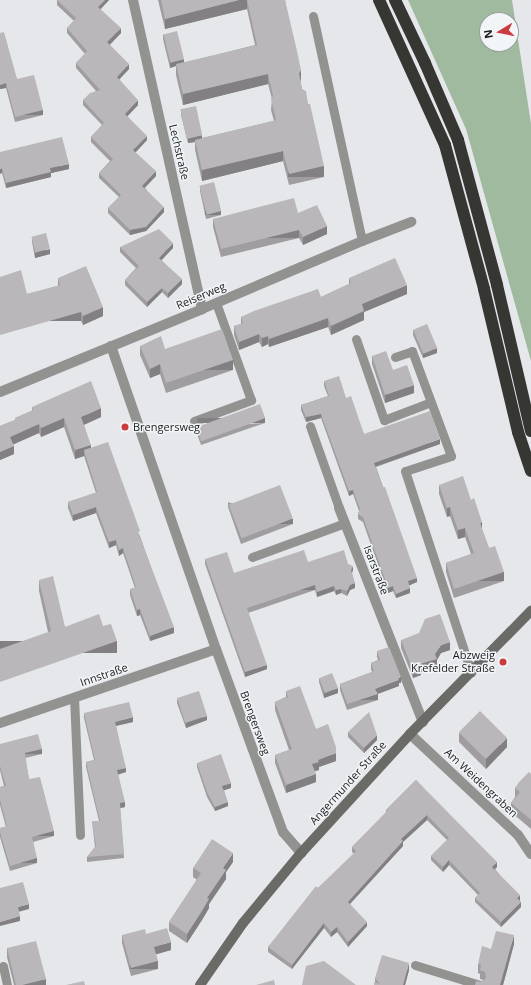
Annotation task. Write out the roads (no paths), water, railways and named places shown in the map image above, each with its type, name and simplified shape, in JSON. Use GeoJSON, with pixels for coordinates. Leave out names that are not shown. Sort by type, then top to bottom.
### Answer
{"type":"FeatureCollection","features":[{"type":"Feature","properties":{"kind":"highway"},"geometry":{"type":"LineString","coordinates":[[379,0],[445,145],[484,289],[518,432],[531,471]]}},
{"type":"Feature","properties":{"kind":"highway"},"geometry":{"type":"LineString","coordinates":[[395,0],[425,63],[458,140],[497,285],[531,431]]}},
{"type":"Feature","properties":{"kind":"main road","name":"Angermunder Straße"},"geometry":{"type":"LineString","coordinates":[[200,985],[243,923],[301,853],[410,734],[531,611]]}},
{"type":"Feature","properties":{"kind":"street","name":"Lechstraße"},"geometry":{"type":"LineString","coordinates":[[133,0],[202,309]]}},
{"type":"Feature","properties":{"kind":"street","name":"Reiserweg"},"geometry":{"type":"LineString","coordinates":[[0,392],[411,222]]}},
{"type":"Feature","properties":{"kind":"street","name":"Brengersweg"},"geometry":{"type":"LineString","coordinates":[[111,346],[216,649],[283,832],[301,853]]}},
{"type":"Feature","properties":{"kind":"street","name":"Isarstraße"},"geometry":{"type":"LineString","coordinates":[[339,508],[423,722]]}},
{"type":"Feature","properties":{"kind":"street","name":"Innstraße"},"geometry":{"type":"LineString","coordinates":[[0,723],[216,649]]}},
{"type":"Feature","properties":{"kind":"street","name":"Am Weidengraben"},"geometry":{"type":"LineString","coordinates":[[410,734],[518,835],[531,854]]}},
{"type":"Feature","properties":{"kind":"lane"},"geometry":{"type":"LineString","coordinates":[[313,16],[362,241]]}},
{"type":"Feature","properties":{"kind":"lane"},"geometry":{"type":"LineString","coordinates":[[194,421],[251,400],[216,303]]}},
{"type":"Feature","properties":{"kind":"lane"},"geometry":{"type":"LineString","coordinates":[[356,339],[384,420],[431,402]]}},
{"type":"Feature","properties":{"kind":"lane"},"geometry":{"type":"LineString","coordinates":[[395,357],[412,351],[451,456],[405,472],[471,672]]}},
{"type":"Feature","properties":{"kind":"lane","name":"Isarstraße"},"geometry":{"type":"LineString","coordinates":[[310,426],[339,508]]}},
{"type":"Feature","properties":{"kind":"lane"},"geometry":{"type":"LineString","coordinates":[[252,556],[345,523]]}},
{"type":"Feature","properties":{"kind":"lane"},"geometry":{"type":"LineString","coordinates":[[74,697],[80,835]]}},
{"type":"Feature","properties":{"kind":"lane"},"geometry":{"type":"LineString","coordinates":[[415,965],[480,985]]}},
{"type":"Feature","properties":{"kind":"lane"},"geometry":{"type":"LineString","coordinates":[[3,966],[7,985]]}},
{"type":"Feature","properties":{"kind":"place","name":"Brengersweg"},"geometry":{"type":"Point","coordinates":[125,427]}},
{"type":"Feature","properties":{"kind":"place","name":"Abzweig Krefelder Straße"},"geometry":{"type":"Point","coordinates":[503,662]}}]}
